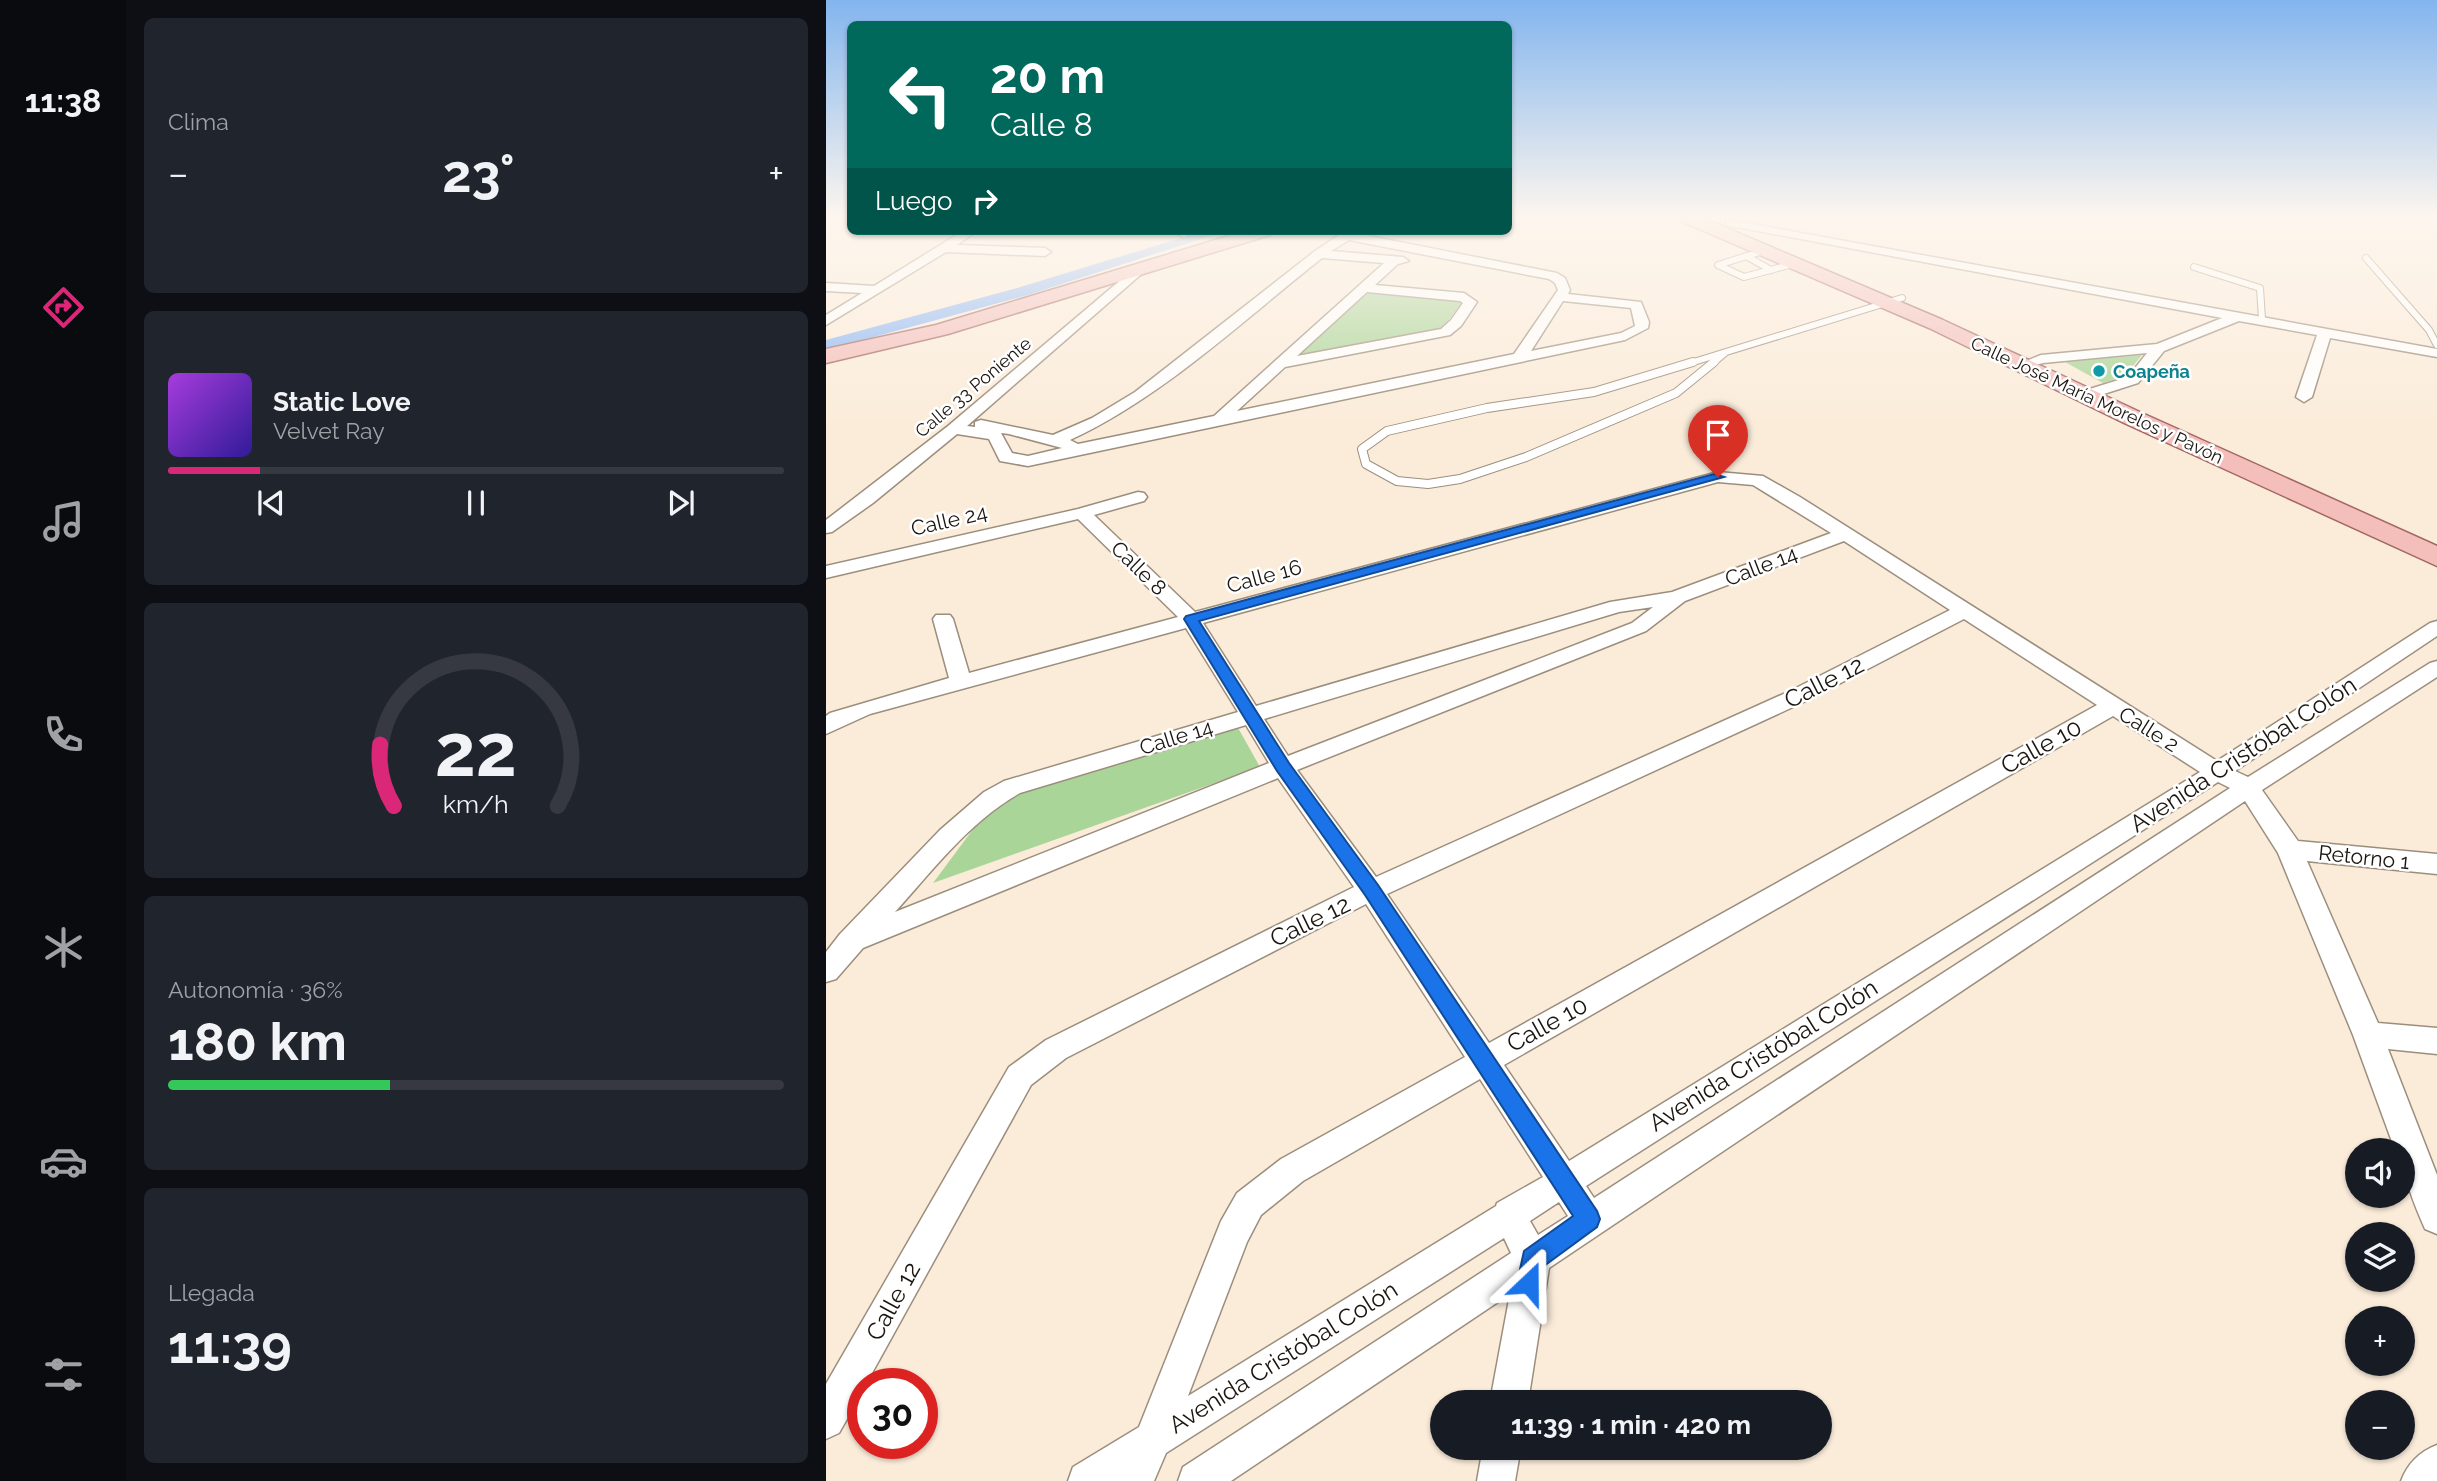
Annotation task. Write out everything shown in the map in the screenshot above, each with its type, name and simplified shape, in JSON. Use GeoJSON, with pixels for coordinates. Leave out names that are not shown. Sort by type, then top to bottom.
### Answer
{"type":"FeatureCollection","features":[{"type":"Feature","properties":{"kind":"main road"},"geometry":{"type":"LineString","coordinates":[[826,356],[941,330],[1083,287]]}},
{"type":"Feature","properties":{"kind":"main road","name":"Calle José María Morelos y Pavón"},"geometry":{"type":"LineString","coordinates":[[1853,287],[1894,300]]}},
{"type":"Feature","properties":{"kind":"main road","name":"Calle José María Morelos y Pavón"},"geometry":{"type":"LineString","coordinates":[[1865,287],[2032,362],[2437,557]]}},
{"type":"Feature","properties":{"kind":"main road"},"geometry":{"type":"LineString","coordinates":[[826,333],[848,329]]}},
{"type":"Feature","properties":{"kind":"main road","name":"Calle José María Morelos y Pavón"},"geometry":{"type":"LineString","coordinates":[[2094,392],[2437,540]]}},
{"type":"Feature","properties":{"kind":"street"},"geometry":{"type":"LineString","coordinates":[[828,287],[878,290]]}},
{"type":"Feature","properties":{"kind":"street"},"geometry":{"type":"LineString","coordinates":[[826,321],[883,287]]}},
{"type":"Feature","properties":{"kind":"street","name":"Calle 33 Poniente"},"geometry":{"type":"LineString","coordinates":[[826,528],[867,499],[958,426],[1120,287]]}},
{"type":"Feature","properties":{"kind":"street"},"geometry":{"type":"LineString","coordinates":[[1056,440],[1098,421],[1140,395],[1276,287]]}},
{"type":"Feature","properties":{"kind":"street"},"geometry":{"type":"LineString","coordinates":[[1519,358],[1564,290],[1563,287]]}},
{"type":"Feature","properties":{"kind":"street"},"geometry":{"type":"LineString","coordinates":[[2077,287],[2437,353]]}},
{"type":"Feature","properties":{"kind":"street"},"geometry":{"type":"LineString","coordinates":[[1217,420],[1363,288],[1464,297],[1470,302],[1456,323],[1445,332],[1279,364]]}},
{"type":"Feature","properties":{"kind":"street"},"geometry":{"type":"LineString","coordinates":[[1002,432],[1006,457],[1019,462],[1625,336],[1641,328],[1642,322],[1636,305],[1558,297]]}},
{"type":"Feature","properties":{"kind":"street"},"geometry":{"type":"LineString","coordinates":[[2032,362],[2159,348],[2238,316]]}},
{"type":"Feature","properties":{"kind":"street"},"geometry":{"type":"LineString","coordinates":[[2304,397],[2325,332]]}},
{"type":"Feature","properties":{"kind":"street"},"geometry":{"type":"LineString","coordinates":[[2094,392],[2133,380],[2159,348]]}},
{"type":"Feature","properties":{"kind":"street"},"geometry":{"type":"LineString","coordinates":[[958,426],[1056,440],[1080,448]]}},
{"type":"Feature","properties":{"kind":"street","name":"Calle 2"},"geometry":{"type":"LineString","coordinates":[[1718,477],[1757,480],[1771,486],[1843,535],[2217,772],[2248,787]]}},
{"type":"Feature","properties":{"kind":"street","name":"Calle 16"},"geometry":{"type":"LineString","coordinates":[[826,727],[838,718],[862,709],[1718,477]]}},
{"type":"Feature","properties":{"kind":"street","name":"Calle 24"},"geometry":{"type":"LineString","coordinates":[[826,572],[1082,513],[1138,497]]}},
{"type":"Feature","properties":{"kind":"street","name":"Calle 8"},"geometry":{"type":"LineString","coordinates":[[1082,513],[1191,619],[1283,767],[1371,890],[1589,1219]]}},
{"type":"Feature","properties":{"kind":"street","name":"Calle 14"},"geometry":{"type":"LineString","coordinates":[[826,971],[949,836],[992,798],[1012,787],[1617,606],[1678,597],[1843,535]]}},
{"type":"Feature","properties":{"kind":"street","name":"Calle 14"},"geometry":{"type":"LineString","coordinates":[[850,942],[1639,627],[1678,597]]}},
{"type":"Feature","properties":{"kind":"street","name":"Calle 12"},"geometry":{"type":"LineString","coordinates":[[826,1420],[1020,1076],[1056,1049],[1371,890],[1798,696],[1965,610]]}},
{"type":"Feature","properties":{"kind":"street"},"geometry":{"type":"LineString","coordinates":[[943,619],[961,682]]}},
{"type":"Feature","properties":{"kind":"street","name":"Avenida Cristóbal Colón"},"geometry":{"type":"LineString","coordinates":[[1087,1481],[2217,772],[2437,627]]}},
{"type":"Feature","properties":{"kind":"street","name":"Avenida Cristóbal Colón"},"geometry":{"type":"LineString","coordinates":[[1197,1481],[1963,973],[2248,787],[2437,668]]}},
{"type":"Feature","properties":{"kind":"street","name":"Calle 10"},"geometry":{"type":"LineString","coordinates":[[1134,1481],[1233,1233],[1249,1204],[1292,1170],[2113,706]]}},
{"type":"Feature","properties":{"kind":"street"},"geometry":{"type":"LineString","coordinates":[[2248,787],[2290,850],[2368,1035],[2437,1218]]}},
{"type":"Feature","properties":{"kind":"street","name":"Retorno 1"},"geometry":{"type":"LineString","coordinates":[[2290,850],[2437,864]]}},
{"type":"Feature","properties":{"kind":"street"},"geometry":{"type":"LineString","coordinates":[[1933,949],[1963,973]]}},
{"type":"Feature","properties":{"kind":"street"},"geometry":{"type":"LineString","coordinates":[[2368,1035],[2437,1041]]}},
{"type":"Feature","properties":{"kind":"street"},"geometry":{"type":"LineString","coordinates":[[1509,1214],[1533,1260],[1511,1390]]}},
{"type":"Feature","properties":{"kind":"street"},"geometry":{"type":"LineString","coordinates":[[1496,1481],[1500,1460]]}},
{"type":"Feature","properties":{"kind":"street"},"geometry":{"type":"LineString","coordinates":[[2420,1481],[2437,1464]]}},
{"type":"Feature","properties":{"kind":"lane"},"geometry":{"type":"LineString","coordinates":[[2257,287],[2260,288],[2262,320]]}},
{"type":"Feature","properties":{"kind":"lane"},"geometry":{"type":"LineString","coordinates":[[2391,287],[2429,330],[2437,345]]}},
{"type":"Feature","properties":{"kind":"lane"},"geometry":{"type":"LineString","coordinates":[[1725,353],[1676,393],[1526,457],[1460,479],[1428,484],[1397,481],[1366,464],[1362,449],[1387,432],[1487,408],[1594,392],[1894,300]]}},
{"type":"Feature","properties":{"kind":"green space"},"geometry":{"type":"Polygon","coordinates":[[[1366,291],[1464,300],[1440,331],[1293,359],[1366,291]]]}},
{"type":"Feature","properties":{"kind":"green space"},"geometry":{"type":"Polygon","coordinates":[[[2142,355],[2125,376],[2103,383],[2065,362],[2142,355]]]}},
{"type":"Feature","properties":{"kind":"green space"},"geometry":{"type":"Polygon","coordinates":[[[1237,726],[1260,767],[933,883],[994,801],[1237,726]]]}},
{"type":"Feature","properties":{"kind":"waterway"},"geometry":{"type":"LineString","coordinates":[[826,345],[1036,287]]}},
{"type":"Feature","properties":{"kind":"place","name":"Coapeña"},"geometry":{"type":"Point","coordinates":[2099,371]}},
{"type":"Feature","properties":{"kind":"route"},"geometry":{"type":"LineString","coordinates":[[1529,1283],[1533,1260],[1589,1219],[1371,890],[1283,767],[1191,619],[1718,477]]}}]}
